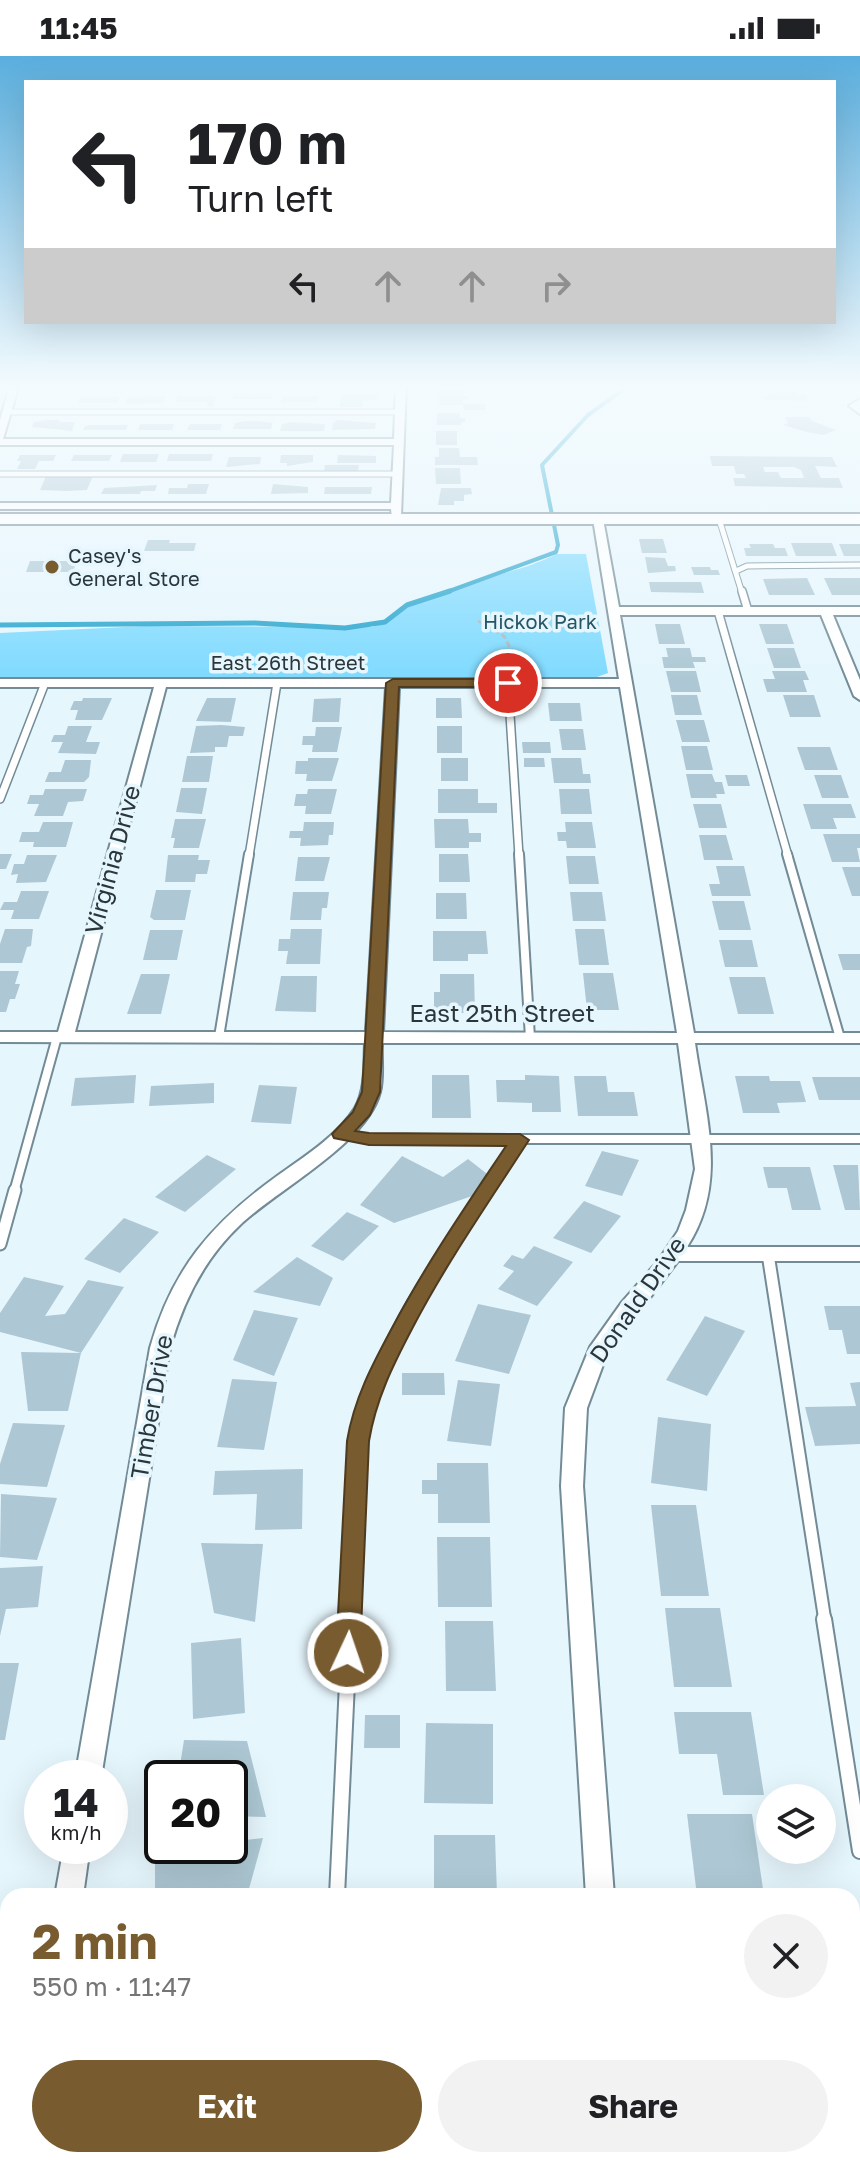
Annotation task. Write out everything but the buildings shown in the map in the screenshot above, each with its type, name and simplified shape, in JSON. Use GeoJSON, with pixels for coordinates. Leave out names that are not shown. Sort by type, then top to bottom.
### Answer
{"type":"FeatureCollection","features":[{"type":"Feature","properties":{"kind":"main road"},"geometry":{"type":"LineString","coordinates":[[0,519],[396,512],[527,519],[860,519]]}},
{"type":"Feature","properties":{"kind":"street"},"geometry":{"type":"LineString","coordinates":[[0,506],[396,512],[397,484]]}},
{"type":"Feature","properties":{"kind":"street","name":"Donald Drive"},"geometry":{"type":"LineString","coordinates":[[588,519],[613,611],[686,1038],[704,1169],[696,1210],[674,1254],[629,1307],[597,1352],[576,1408],[572,1486],[599,1888]]}},
{"type":"Feature","properties":{"kind":"street"},"geometry":{"type":"LineString","coordinates":[[613,611],[860,611]]}},
{"type":"Feature","properties":{"kind":"street"},"geometry":{"type":"LineString","coordinates":[[826,611],[860,696]]}},
{"type":"Feature","properties":{"kind":"street","name":"East 26th Street"},"geometry":{"type":"LineString","coordinates":[[0,683],[625,683]]}},
{"type":"Feature","properties":{"kind":"street","name":"Virginia Drive"},"geometry":{"type":"LineString","coordinates":[[61,1037],[161,683]]}},
{"type":"Feature","properties":{"kind":"street","name":"Timber Drive"},"geometry":{"type":"LineString","coordinates":[[91,1760],[160,1348],[171,1311],[208,1249],[232,1221],[341,1134],[368,1103],[393,683]]}},
{"type":"Feature","properties":{"kind":"street","name":"East 25th Street"},"geometry":{"type":"LineString","coordinates":[[0,1037],[860,1038]]}},
{"type":"Feature","properties":{"kind":"street"},"geometry":{"type":"LineString","coordinates":[[674,1254],[860,1254]]}},
{"type":"Feature","properties":{"kind":"street"},"geometry":{"type":"LineString","coordinates":[[70,1888],[74,1864]]}},
{"type":"Feature","properties":{"kind":"lane"},"geometry":{"type":"LineString","coordinates":[[719,519],[748,611]]}},
{"type":"Feature","properties":{"kind":"lane"},"geometry":{"type":"LineString","coordinates":[[732,556],[747,563],[773,565]]}},
{"type":"Feature","properties":{"kind":"lane"},"geometry":{"type":"LineString","coordinates":[[736,571],[747,566],[860,565]]}},
{"type":"Feature","properties":{"kind":"lane"},"geometry":{"type":"LineString","coordinates":[[718,611],[840,1038]]}},
{"type":"Feature","properties":{"kind":"lane"},"geometry":{"type":"LineString","coordinates":[[0,799],[45,683]]}},
{"type":"Feature","properties":{"kind":"lane"},"geometry":{"type":"LineString","coordinates":[[219,1037],[277,683]]}},
{"type":"Feature","properties":{"kind":"lane"},"geometry":{"type":"LineString","coordinates":[[508,683],[530,1038]]}},
{"type":"Feature","properties":{"kind":"lane"},"geometry":{"type":"LineString","coordinates":[[0,1244],[61,1037]]}},
{"type":"Feature","properties":{"kind":"lane"},"geometry":{"type":"LineString","coordinates":[[341,1134],[369,1139],[860,1139]]}},
{"type":"Feature","properties":{"kind":"lane"},"geometry":{"type":"LineString","coordinates":[[337,1888],[358,1441],[363,1409],[374,1380],[434,1267],[520,1140]]}},
{"type":"Feature","properties":{"kind":"lane"},"geometry":{"type":"LineString","coordinates":[[768,1254],[860,1851]]}},
{"type":"Feature","properties":{"kind":"path"},"geometry":{"type":"LineString","coordinates":[[478,621],[504,636],[516,659],[534,667],[540,675]]}},
{"type":"Feature","properties":{"kind":"green space","name":"Hickok Park"},"geometry":{"type":"Polygon","coordinates":[[[556,554],[586,554],[608,673],[597,677],[0,677],[0,633],[146,626],[372,627],[418,602],[529,566],[556,554]]]}},
{"type":"Feature","properties":{"kind":"waterway"},"geometry":{"type":"LineString","coordinates":[[445,593],[556,552],[558,545],[546,484]]}},
{"type":"Feature","properties":{"kind":"waterway"},"geometry":{"type":"LineString","coordinates":[[445,593],[450,591]]}},
{"type":"Feature","properties":{"kind":"waterway"},"geometry":{"type":"LineString","coordinates":[[0,625],[255,623],[345,628],[385,622],[407,605],[445,593]]}},
{"type":"Feature","properties":{"kind":"place","name":"Casey's General Store"},"geometry":{"type":"Point","coordinates":[52,567]}},
{"type":"Feature","properties":{"kind":"route"},"geometry":{"type":"LineString","coordinates":[[348,1653],[358,1441],[363,1409],[374,1380],[434,1267],[520,1140],[369,1139],[341,1134],[361,1115],[371,1092],[393,683],[508,683]]}}]}
